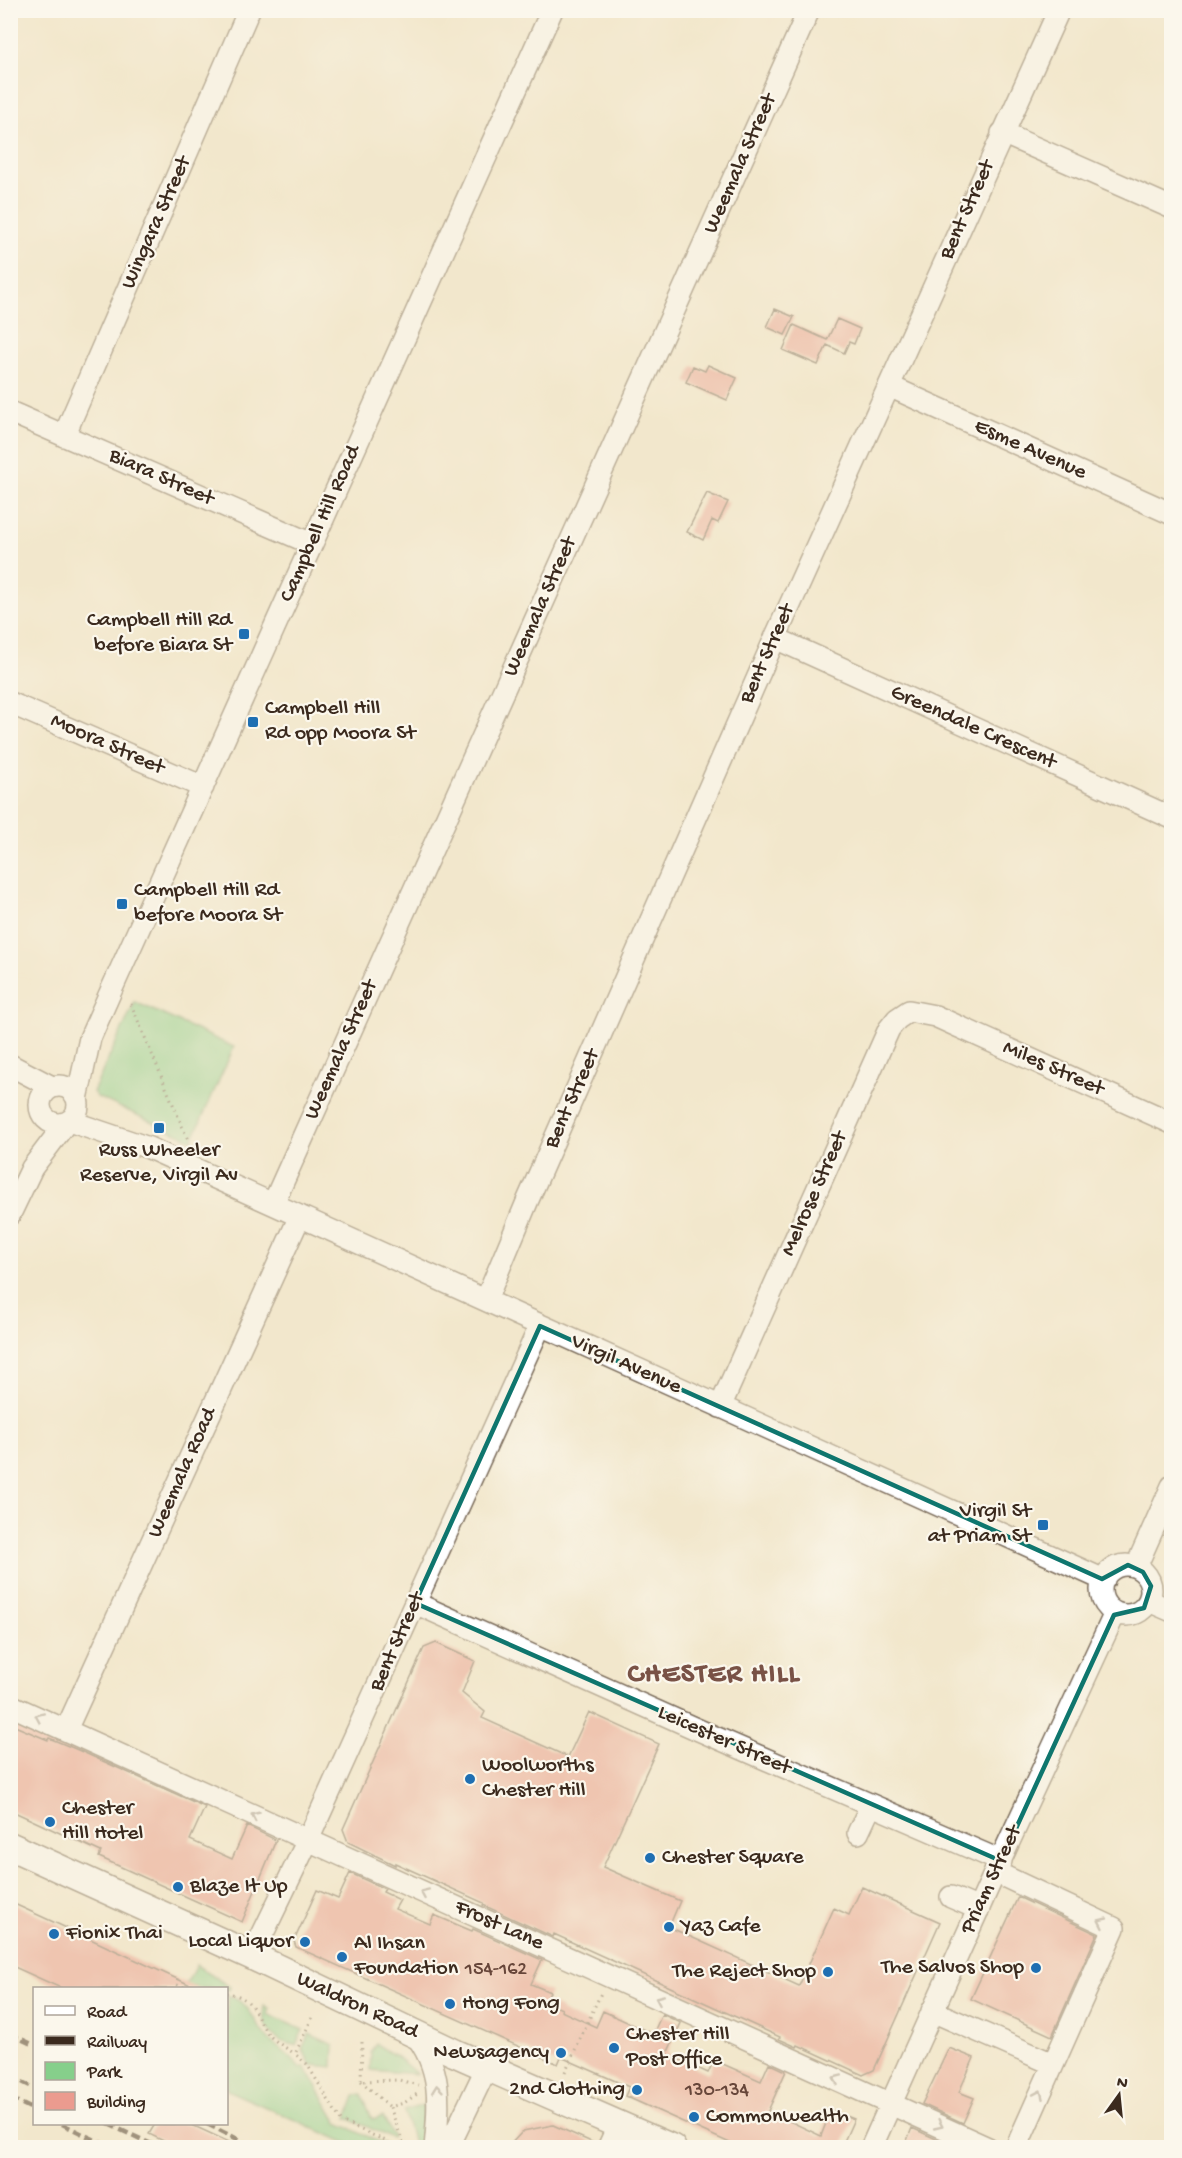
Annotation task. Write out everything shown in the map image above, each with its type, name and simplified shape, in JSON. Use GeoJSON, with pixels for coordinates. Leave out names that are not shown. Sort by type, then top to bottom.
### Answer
{"type":"FeatureCollection","features":[{"type":"Feature","properties":{"kind":"main road","name":"Waldron Road"},"geometry":{"type":"LineString","coordinates":[[10,1846],[252,1956],[487,2067],[614,2136],[672,2148]]}},
{"type":"Feature","properties":{"kind":"street","name":"Wingara Street"},"geometry":{"type":"LineString","coordinates":[[64,436],[249,10]]}},
{"type":"Feature","properties":{"kind":"street","name":"Campbell Hill Road"},"geometry":{"type":"LineString","coordinates":[[10,1214],[32,1168],[72,1112],[90,1038],[552,10]]}},
{"type":"Feature","properties":{"kind":"street","name":"Weemala Street"},"geometry":{"type":"LineString","coordinates":[[273,1204],[809,10]]}},
{"type":"Feature","properties":{"kind":"street","name":"Bent Street"},"geometry":{"type":"LineString","coordinates":[[486,1300],[775,638],[1059,10]]}},
{"type":"Feature","properties":{"kind":"street"},"geometry":{"type":"LineString","coordinates":[[1002,133],[1172,208]]}},
{"type":"Feature","properties":{"kind":"street","name":"Esme Avenue"},"geometry":{"type":"LineString","coordinates":[[889,387],[1172,514]]}},
{"type":"Feature","properties":{"kind":"street","name":"Biara Street"},"geometry":{"type":"LineString","coordinates":[[10,412],[312,544]]}},
{"type":"Feature","properties":{"kind":"street","name":"Greendale Crescent"},"geometry":{"type":"LineString","coordinates":[[775,638],[1172,818]]}},
{"type":"Feature","properties":{"kind":"street","name":"Moora Street"},"geometry":{"type":"LineString","coordinates":[[10,703],[203,787]]}},
{"type":"Feature","properties":{"kind":"street","name":"Melrose Street"},"geometry":{"type":"LineString","coordinates":[[720,1407],[889,1029],[897,1019],[909,1011],[935,1016]]}},
{"type":"Feature","properties":{"kind":"street","name":"Miles Street"},"geometry":{"type":"LineString","coordinates":[[935,1016],[1172,1123]]}},
{"type":"Feature","properties":{"kind":"street","name":"Campbell Hill Road"},"geometry":{"type":"LineString","coordinates":[[54,1087],[90,1038]]}},
{"type":"Feature","properties":{"kind":"street"},"geometry":{"type":"LineString","coordinates":[[10,1065],[54,1087],[69,1089],[72,1112],[53,1124],[45,1119],[10,1072]]}},
{"type":"Feature","properties":{"kind":"street"},"geometry":{"type":"LineString","coordinates":[[40,1110],[43,1096],[54,1087]]}},
{"type":"Feature","properties":{"kind":"street","name":"Campbell Hill Road"},"geometry":{"type":"LineString","coordinates":[[32,1168],[40,1110]]}},
{"type":"Feature","properties":{"kind":"street","name":"Virgil Avenue"},"geometry":{"type":"LineString","coordinates":[[72,1112],[1104,1580]]}},
{"type":"Feature","properties":{"kind":"street","name":"Weemala Road"},"geometry":{"type":"LineString","coordinates":[[66,1730],[300,1216]]}},
{"type":"Feature","properties":{"kind":"street","name":"Bent Street"},"geometry":{"type":"LineString","coordinates":[[252,1956],[308,1840],[540,1326]]}},
{"type":"Feature","properties":{"kind":"street"},"geometry":{"type":"LineString","coordinates":[[1136,1567],[1172,1486]]}},
{"type":"Feature","properties":{"kind":"street"},"geometry":{"type":"LineString","coordinates":[[1120,1566],[1136,1567],[1148,1578],[1151,1586],[1149,1601],[1144,1608],[1131,1615],[1115,1613],[1105,1603],[1102,1596],[1101,1589],[1104,1580],[1112,1569],[1120,1566]]}},
{"type":"Feature","properties":{"kind":"street"},"geometry":{"type":"LineString","coordinates":[[1149,1601],[1172,1611]]}},
{"type":"Feature","properties":{"kind":"street","name":"Leicester Street"},"geometry":{"type":"LineString","coordinates":[[415,1603],[872,1805],[998,1867],[1114,1928],[1053,2064]]}},
{"type":"Feature","properties":{"kind":"street","name":"Priam Street"},"geometry":{"type":"LineString","coordinates":[[871,2148],[978,1909],[1115,1613]]}},
{"type":"Feature","properties":{"kind":"street","name":"Frost Lane"},"geometry":{"type":"LineString","coordinates":[[10,1705],[988,2148]]}},
{"type":"Feature","properties":{"kind":"street"},"geometry":{"type":"LineString","coordinates":[[858,1833],[872,1805]]}},
{"type":"Feature","properties":{"kind":"street"},"geometry":{"type":"LineString","coordinates":[[951,1897],[978,1909]]}},
{"type":"Feature","properties":{"kind":"street"},"geometry":{"type":"LineString","coordinates":[[932,2011],[1053,2064],[1016,2148]]}},
{"type":"Feature","properties":{"kind":"street"},"geometry":{"type":"LineString","coordinates":[[414,2033],[434,2065],[438,2109],[435,2148]]}},
{"type":"Feature","properties":{"kind":"street"},"geometry":{"type":"LineString","coordinates":[[448,2148],[487,2067]]}},
{"type":"Feature","properties":{"kind":"path"},"geometry":{"type":"LineString","coordinates":[[131,1004],[188,1140]]}},
{"type":"Feature","properties":{"kind":"path"},"geometry":{"type":"LineString","coordinates":[[566,2072],[610,1977]]}},
{"type":"Feature","properties":{"kind":"path"},"geometry":{"type":"LineString","coordinates":[[177,1985],[182,1987]]}},
{"type":"Feature","properties":{"kind":"path"},"geometry":{"type":"LineString","coordinates":[[228,1993],[247,2001],[272,2037],[306,2064],[341,2121],[388,2142],[391,2148]]}},
{"type":"Feature","properties":{"kind":"path"},"geometry":{"type":"LineString","coordinates":[[295,2054],[312,2018]]}},
{"type":"Feature","properties":{"kind":"path"},"geometry":{"type":"LineString","coordinates":[[360,2081],[362,2042]]}},
{"type":"Feature","properties":{"kind":"path"},"geometry":{"type":"LineString","coordinates":[[360,2081],[399,2080],[426,2088]]}},
{"type":"Feature","properties":{"kind":"path"},"geometry":{"type":"LineString","coordinates":[[360,2081],[390,2107],[405,2148]]}},
{"type":"Feature","properties":{"kind":"path"},"geometry":{"type":"LineString","coordinates":[[390,2107],[404,2103],[418,2093]]}},
{"type":"Feature","properties":{"kind":"highlighted area"},"geometry":{"type":"Polygon","coordinates":[[[540,1326],[1102,1579],[1128,1565],[1143,1572],[1151,1586],[1144,1608],[1114,1615],[1001,1861],[415,1603],[540,1326]]]}},
{"type":"Feature","properties":{"kind":"green space"},"geometry":{"type":"Polygon","coordinates":[[[135,1002],[234,1047],[192,1140],[97,1097],[93,1092],[135,1002]]]}},
{"type":"Feature","properties":{"kind":"green space"},"geometry":{"type":"Polygon","coordinates":[[[196,1965],[230,1987],[229,1990],[228,1987],[186,1985],[196,1965]]]}},
{"type":"Feature","properties":{"kind":"green space"},"geometry":{"type":"Polygon","coordinates":[[[228,1996],[247,2008],[268,2039],[289,2056],[299,2068],[305,2067],[338,2123],[387,2147],[356,2147],[228,2090],[228,1996]]]}},
{"type":"Feature","properties":{"kind":"green space"},"geometry":{"type":"Polygon","coordinates":[[[264,2006],[269,2009],[267,2014],[303,2030],[296,2045],[288,2044],[271,2033],[264,2020],[264,2006]]]}},
{"type":"Feature","properties":{"kind":"green space"},"geometry":{"type":"Polygon","coordinates":[[[309,2034],[334,2045],[333,2067],[311,2065],[302,2049],[309,2034]]]}},
{"type":"Feature","properties":{"kind":"green space"},"geometry":{"type":"Polygon","coordinates":[[[376,2044],[397,2057],[417,2074],[370,2070],[371,2052],[376,2044]]]}},
{"type":"Feature","properties":{"kind":"green space"},"geometry":{"type":"Polygon","coordinates":[[[362,2094],[372,2119],[383,2116],[392,2138],[347,2118],[355,2096],[362,2094]]]}},
{"type":"Feature","properties":{"kind":"green space"},"geometry":{"type":"Polygon","coordinates":[[[432,2102],[426,2147],[414,2147],[404,2111],[432,2102]]]}},
{"type":"Feature","properties":{"kind":"building"},"geometry":{"type":"Polygon","coordinates":[[[775,309],[794,317],[785,335],[767,327],[775,309]]]}},
{"type":"Feature","properties":{"kind":"building"},"geometry":{"type":"Polygon","coordinates":[[[837,319],[860,329],[854,344],[849,342],[844,353],[827,345],[818,365],[783,350],[794,325],[827,340],[837,319]]]}},
{"type":"Feature","properties":{"kind":"building"},"geometry":{"type":"Polygon","coordinates":[[[708,365],[737,378],[727,400],[686,382],[693,366],[705,371],[708,365]]]}},
{"type":"Feature","properties":{"kind":"building"},"geometry":{"type":"Polygon","coordinates":[[[707,493],[728,502],[718,523],[712,520],[703,540],[687,532],[707,493]]]}},
{"type":"Feature","properties":{"kind":"building","name":"Chester Square"},"geometry":{"type":"Polygon","coordinates":[[[436,1643],[475,1661],[462,1693],[485,1712],[482,1718],[568,1757],[589,1712],[659,1744],[603,1867],[680,1901],[669,1927],[799,1986],[834,1908],[849,1915],[862,1887],[940,1922],[874,2070],[863,2075],[798,2045],[797,2047],[779,2039],[780,2037],[554,1934],[553,1937],[483,1905],[484,1903],[348,1842],[343,1829],[424,1648],[436,1643]]]}},
{"type":"Feature","properties":{"kind":"building"},"geometry":{"type":"Polygon","coordinates":[[[10,1724],[78,1750],[205,1807],[190,1840],[232,1859],[247,1826],[276,1840],[242,1922],[99,1857],[101,1852],[10,1810],[10,1724]]]}},
{"type":"Feature","properties":{"kind":"building"},"geometry":{"type":"Polygon","coordinates":[[[350,1873],[385,1889],[383,1892],[400,1900],[395,1909],[430,1924],[434,1915],[472,1931],[473,1929],[542,1960],[531,1984],[550,1992],[546,2002],[596,2027],[603,2011],[653,2034],[662,2014],[681,2023],[667,2054],[708,2073],[714,2060],[761,2081],[769,2063],[786,2071],[768,2111],[821,2136],[831,2110],[854,2119],[842,2146],[846,2148],[741,2148],[625,2096],[629,2087],[561,2057],[558,2064],[296,1947],[294,1941],[317,1890],[338,1899],[350,1873]]]}},
{"type":"Feature","properties":{"kind":"building","name":"The Salvos Shop"},"geometry":{"type":"Polygon","coordinates":[[[1018,1897],[1097,1934],[1052,2036],[971,1999],[1018,1897]]]}},
{"type":"Feature","properties":{"kind":"building"},"geometry":{"type":"Polygon","coordinates":[[[10,1902],[195,1987],[59,1987],[10,1965],[10,1902]]]}},
{"type":"Feature","properties":{"kind":"building"},"geometry":{"type":"Polygon","coordinates":[[[949,2048],[974,2058],[959,2092],[974,2098],[963,2123],[922,2104],[949,2048]]]}},
{"type":"Feature","properties":{"kind":"building"},"geometry":{"type":"Polygon","coordinates":[[[154,2125],[192,2125],[242,2148],[178,2148],[149,2134],[154,2125]]]}},
{"type":"Feature","properties":{"kind":"building"},"geometry":{"type":"Polygon","coordinates":[[[553,2125],[596,2144],[596,2148],[507,2148],[523,2131],[553,2125]]]}},
{"type":"Feature","properties":{"kind":"building"},"geometry":{"type":"Polygon","coordinates":[[[912,2128],[956,2148],[904,2148],[912,2128]]]}},
{"type":"Feature","properties":{"kind":"railway"},"geometry":{"type":"LineString","coordinates":[[10,2034],[33,2045]]}},
{"type":"Feature","properties":{"kind":"railway"},"geometry":{"type":"LineString","coordinates":[[10,2076],[33,2088]]}},
{"type":"Feature","properties":{"kind":"railway"},"geometry":{"type":"LineString","coordinates":[[10,2098],[33,2110]]}},
{"type":"Feature","properties":{"kind":"railway"},"geometry":{"type":"LineString","coordinates":[[64,2125],[112,2148]]}},
{"type":"Feature","properties":{"kind":"railway"},"geometry":{"type":"LineString","coordinates":[[110,2125],[160,2148]]}},
{"type":"Feature","properties":{"kind":"railway"},"geometry":{"type":"LineString","coordinates":[[209,2125],[256,2148]]}},
{"type":"Feature","properties":{"kind":"place","name":"Campbell Hill Rd before Biara St"},"geometry":{"type":"Point","coordinates":[244,634]}},
{"type":"Feature","properties":{"kind":"place","name":"Campbell Hill Rd opp Moora St"},"geometry":{"type":"Point","coordinates":[253,722]}},
{"type":"Feature","properties":{"kind":"place","name":"Campbell Hill Rd before Moora St"},"geometry":{"type":"Point","coordinates":[122,904]}},
{"type":"Feature","properties":{"kind":"place","name":"Russ Wheeler Reserve, Virgil Av"},"geometry":{"type":"Point","coordinates":[159,1128]}},
{"type":"Feature","properties":{"kind":"place","name":"Virgil St at Priam St"},"geometry":{"type":"Point","coordinates":[1043,1525]}},
{"type":"Feature","properties":{"kind":"place","name":"Woolworths Chester Hill"},"geometry":{"type":"Point","coordinates":[470,1779]}},
{"type":"Feature","properties":{"kind":"place","name":"Chester Hill Hotel"},"geometry":{"type":"Point","coordinates":[50,1822]}},
{"type":"Feature","properties":{"kind":"place","name":"Chester Square"},"geometry":{"type":"Point","coordinates":[650,1858]}},
{"type":"Feature","properties":{"kind":"place","name":"Blaze It Up"},"geometry":{"type":"Point","coordinates":[178,1887]}},
{"type":"Feature","properties":{"kind":"place","name":"Yaz Cafe"},"geometry":{"type":"Point","coordinates":[669,1927]}},
{"type":"Feature","properties":{"kind":"place","name":"Fionix Thai"},"geometry":{"type":"Point","coordinates":[54,1934]}},
{"type":"Feature","properties":{"kind":"place","name":"Local Liquor"},"geometry":{"type":"Point","coordinates":[305,1942]}},
{"type":"Feature","properties":{"kind":"place","name":"Al Ihsan Foundation"},"geometry":{"type":"Point","coordinates":[342,1957]}},
{"type":"Feature","properties":{"kind":"place","name":"The Salvos Shop"},"geometry":{"type":"Point","coordinates":[1036,1968]}},
{"type":"Feature","properties":{"kind":"place","name":"The Reject Shop"},"geometry":{"type":"Point","coordinates":[828,1972]}},
{"type":"Feature","properties":{"kind":"place","name":"Hong Fong"},"geometry":{"type":"Point","coordinates":[450,2004]}},
{"type":"Feature","properties":{"kind":"place","name":"Chester Hill Post Office"},"geometry":{"type":"Point","coordinates":[614,2048]}},
{"type":"Feature","properties":{"kind":"place","name":"Newsagency"},"geometry":{"type":"Point","coordinates":[561,2053]}},
{"type":"Feature","properties":{"kind":"place","name":"2nd Clothing"},"geometry":{"type":"Point","coordinates":[637,2090]}},
{"type":"Feature","properties":{"kind":"place","name":"Commonwealth"},"geometry":{"type":"Point","coordinates":[694,2117]}},
{"type":"Feature","properties":{"kind":"district","name":"CHESTER HILL"},"geometry":{"type":"Point","coordinates":[714,1675]}}]}
